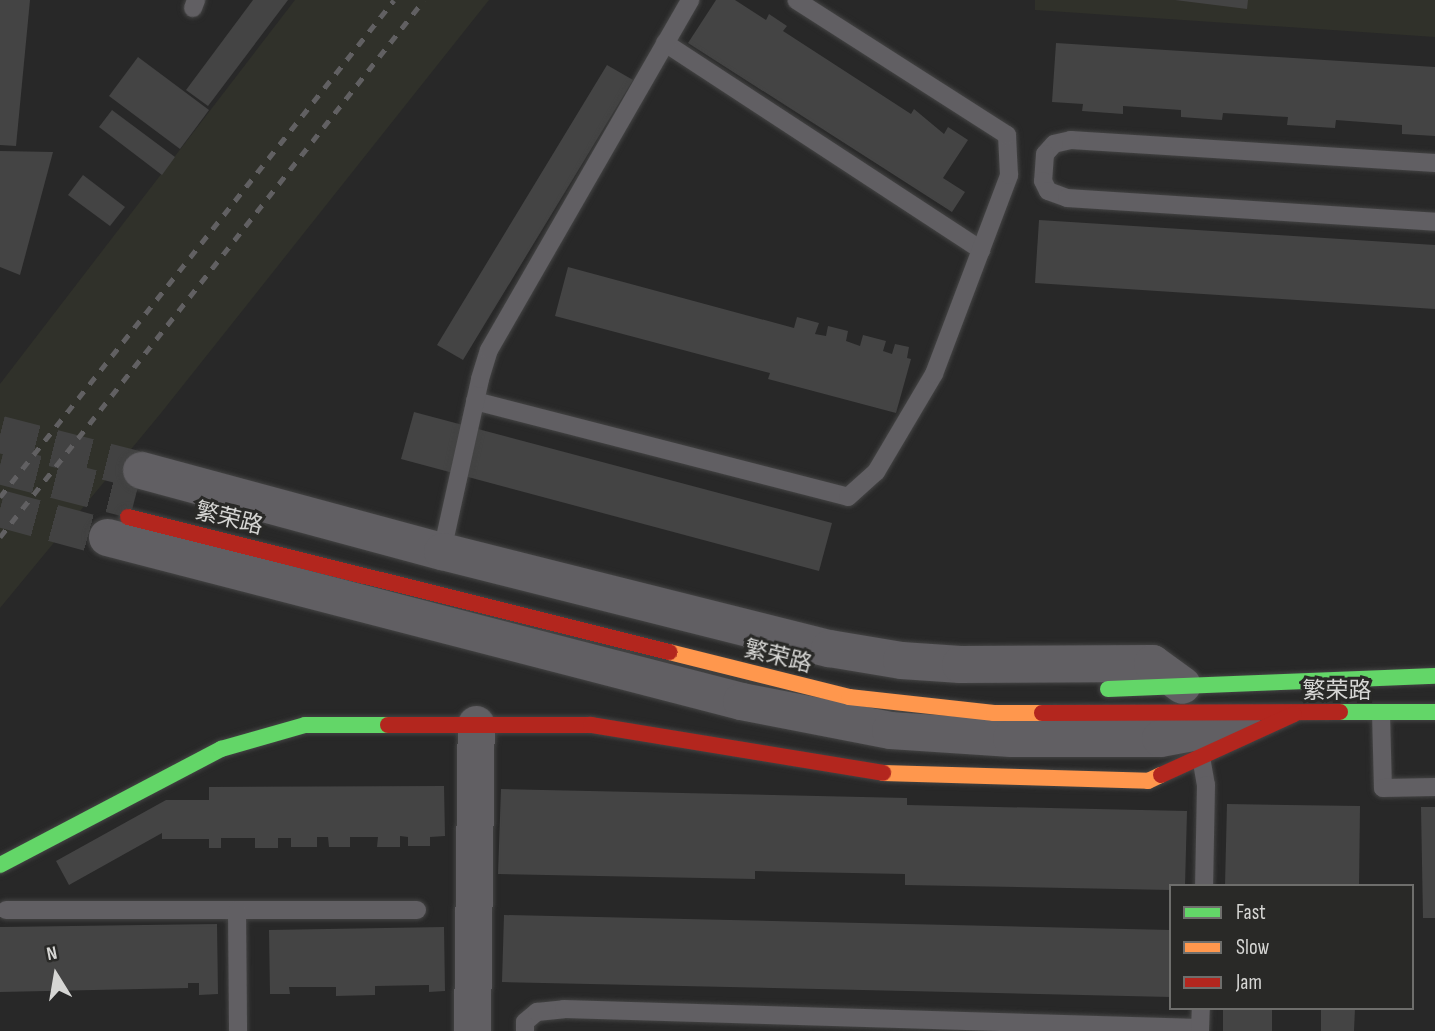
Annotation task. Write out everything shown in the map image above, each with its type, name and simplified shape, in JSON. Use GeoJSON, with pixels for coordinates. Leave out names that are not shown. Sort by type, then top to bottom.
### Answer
{"type":"FeatureCollection","features":[{"type":"Feature","properties":{"kind":"street"},"geometry":{"type":"LineString","coordinates":[[141,470],[440,564],[829,648],[901,660],[960,664],[1152,663],[1182,685]]}},
{"type":"Feature","properties":{"kind":"street"},"geometry":{"type":"LineString","coordinates":[[117,527],[741,701],[890,730],[1011,738],[1160,738],[1294,714]]}},
{"type":"Feature","properties":{"kind":"street"},"geometry":{"type":"LineString","coordinates":[[440,564],[505,594]]}},
{"type":"Feature","properties":{"kind":"street","name":"繁荣路"},"geometry":{"type":"LineString","coordinates":[[1088,690],[1435,676]]}},
{"type":"Feature","properties":{"kind":"street"},"geometry":{"type":"LineString","coordinates":[[904,686],[943,691]]}},
{"type":"Feature","properties":{"kind":"street","name":"繁荣路"},"geometry":{"type":"LineString","coordinates":[[1294,714],[1435,712]]}},
{"type":"Feature","properties":{"kind":"street"},"geometry":{"type":"LineString","coordinates":[[0,865],[221,749],[305,725],[591,724],[689,738],[799,762],[901,776],[1148,781],[1294,714]]}},
{"type":"Feature","properties":{"kind":"street"},"geometry":{"type":"LineString","coordinates":[[472,1031],[476,724]]}},
{"type":"Feature","properties":{"kind":"lane"},"geometry":{"type":"LineString","coordinates":[[440,564],[475,401],[489,350],[690,0]]}},
{"type":"Feature","properties":{"kind":"lane"},"geometry":{"type":"LineString","coordinates":[[475,401],[848,497],[876,472],[934,374],[1009,175],[1007,135],[796,0]]}},
{"type":"Feature","properties":{"kind":"lane"},"geometry":{"type":"LineString","coordinates":[[665,43],[981,250]]}},
{"type":"Feature","properties":{"kind":"lane"},"geometry":{"type":"LineString","coordinates":[[1435,163],[1071,140],[1054,144],[1045,154],[1042,181],[1048,191],[1067,198],[1435,222]]}},
{"type":"Feature","properties":{"kind":"lane"},"geometry":{"type":"LineString","coordinates":[[1381,713],[1383,788],[1435,787]]}},
{"type":"Feature","properties":{"kind":"lane"},"geometry":{"type":"LineString","coordinates":[[1201,757],[1206,785],[1204,884]]}},
{"type":"Feature","properties":{"kind":"lane"},"geometry":{"type":"LineString","coordinates":[[6,910],[417,910]]}},
{"type":"Feature","properties":{"kind":"lane"},"geometry":{"type":"LineString","coordinates":[[237,910],[238,1031]]}},
{"type":"Feature","properties":{"kind":"lane"},"geometry":{"type":"LineString","coordinates":[[525,1031],[525,1022],[537,1013],[564,1009],[1200,1029],[1201,1010]]}},
{"type":"Feature","properties":{"kind":"shaded area"},"geometry":{"type":"Polygon","coordinates":[[[295,0],[489,0],[161,413],[0,608],[0,384],[295,0]]]}},
{"type":"Feature","properties":{"kind":"shaded area"},"geometry":{"type":"Polygon","coordinates":[[[1035,0],[1435,0],[1435,37],[1035,10],[1035,0]]]}},
{"type":"Feature","properties":{"kind":"building"},"geometry":{"type":"Polygon","coordinates":[[[0,0],[30,0],[16,146],[0,145],[0,0]]]}},
{"type":"Feature","properties":{"kind":"building"},"geometry":{"type":"Polygon","coordinates":[[[253,0],[288,0],[208,106],[186,90],[253,0]]]}},
{"type":"Feature","properties":{"kind":"building"},"geometry":{"type":"Polygon","coordinates":[[[716,0],[735,0],[766,20],[769,14],[787,26],[783,31],[911,114],[914,109],[944,134],[948,127],[968,140],[943,178],[965,192],[952,212],[688,43],[716,0]]]}},
{"type":"Feature","properties":{"kind":"building"},"geometry":{"type":"Polygon","coordinates":[[[1175,0],[1248,0],[1247,9],[1175,0]]]}},
{"type":"Feature","properties":{"kind":"building"},"geometry":{"type":"Polygon","coordinates":[[[1056,43],[1435,67],[1435,136],[1402,134],[1402,125],[1336,120],[1335,128],[1287,125],[1288,117],[1223,113],[1222,120],[1181,117],[1181,110],[1123,106],[1123,114],[1082,111],[1083,104],[1052,102],[1056,43]]]}},
{"type":"Feature","properties":{"kind":"building"},"geometry":{"type":"Polygon","coordinates":[[[138,57],[209,110],[180,149],[109,96],[138,57]]]}},
{"type":"Feature","properties":{"kind":"building"},"geometry":{"type":"Polygon","coordinates":[[[607,65],[633,80],[463,360],[437,345],[607,65]]]}},
{"type":"Feature","properties":{"kind":"building"},"geometry":{"type":"Polygon","coordinates":[[[112,110],[175,157],[162,175],[99,127],[112,110]]]}},
{"type":"Feature","properties":{"kind":"building"},"geometry":{"type":"Polygon","coordinates":[[[0,151],[53,152],[20,275],[0,267],[0,151]]]}},
{"type":"Feature","properties":{"kind":"building"},"geometry":{"type":"Polygon","coordinates":[[[83,175],[125,207],[110,226],[68,195],[83,175]]]}},
{"type":"Feature","properties":{"kind":"building"},"geometry":{"type":"Polygon","coordinates":[[[1039,220],[1435,245],[1435,309],[1035,283],[1039,220]]]}},
{"type":"Feature","properties":{"kind":"building"},"geometry":{"type":"Polygon","coordinates":[[[568,267],[794,328],[797,317],[819,323],[815,334],[826,336],[828,326],[848,331],[846,341],[860,346],[863,335],[886,341],[883,351],[892,354],[895,344],[909,347],[907,358],[911,359],[896,413],[768,379],[770,373],[555,316],[568,267]]]}},
{"type":"Feature","properties":{"kind":"building"},"geometry":{"type":"Polygon","coordinates":[[[414,412],[832,523],[819,571],[401,459],[414,412]]]}},
{"type":"Feature","properties":{"kind":"building"},"geometry":{"type":"Polygon","coordinates":[[[444,786],[445,836],[430,837],[430,846],[408,846],[408,837],[400,836],[400,847],[377,847],[378,837],[350,837],[350,847],[329,847],[328,837],[317,837],[317,847],[291,847],[291,838],[278,838],[278,848],[255,848],[255,838],[221,838],[221,848],[209,848],[209,839],[162,839],[162,833],[69,885],[56,861],[166,800],[209,800],[209,787],[444,786]]]}},
{"type":"Feature","properties":{"kind":"building"},"geometry":{"type":"Polygon","coordinates":[[[501,789],[907,798],[907,805],[1187,811],[1185,884],[1169,884],[1169,890],[905,885],[905,874],[755,871],[755,879],[498,874],[501,789]]]}},
{"type":"Feature","properties":{"kind":"building"},"geometry":{"type":"Polygon","coordinates":[[[1227,804],[1360,806],[1359,884],[1225,884],[1227,804]]]}},
{"type":"Feature","properties":{"kind":"building"},"geometry":{"type":"Polygon","coordinates":[[[1421,807],[1435,807],[1435,918],[1423,918],[1421,807]]]}},
{"type":"Feature","properties":{"kind":"building"},"geometry":{"type":"Polygon","coordinates":[[[504,915],[1169,930],[1169,997],[502,982],[504,915]]]}},
{"type":"Feature","properties":{"kind":"building"},"geometry":{"type":"Polygon","coordinates":[[[217,924],[218,994],[199,995],[199,983],[188,983],[188,988],[0,992],[0,927],[217,924]]]}},
{"type":"Feature","properties":{"kind":"building"},"geometry":{"type":"Polygon","coordinates":[[[444,927],[445,991],[429,992],[429,985],[375,986],[375,995],[336,996],[336,987],[289,987],[290,994],[270,994],[269,930],[444,927]]]}},
{"type":"Feature","properties":{"kind":"building"},"geometry":{"type":"Polygon","coordinates":[[[1223,1010],[1272,1010],[1272,1031],[1223,1031],[1223,1010]]]}},
{"type":"Feature","properties":{"kind":"building"},"geometry":{"type":"Polygon","coordinates":[[[1321,1010],[1355,1010],[1354,1031],[1321,1031],[1321,1010]]]}},
{"type":"Feature","properties":{"kind":"tunnel"},"geometry":{"type":"LineString","coordinates":[[0,434],[141,470]]}},
{"type":"Feature","properties":{"kind":"tunnel"},"geometry":{"type":"LineString","coordinates":[[0,465],[135,500]]}},
{"type":"Feature","properties":{"kind":"tunnel"},"geometry":{"type":"LineString","coordinates":[[0,508],[107,537]]}},
{"type":"Feature","properties":{"kind":"railway"},"geometry":{"type":"LineString","coordinates":[[0,497],[394,0]]}},
{"type":"Feature","properties":{"kind":"railway"},"geometry":{"type":"LineString","coordinates":[[0,537],[424,0]]}},
{"type":"Feature","properties":{"kind":"traffic: fast"},"geometry":{"type":"LineString","coordinates":[[1108,689],[1435,676]]}},
{"type":"Feature","properties":{"kind":"traffic: fast"},"geometry":{"type":"LineString","coordinates":[[1340,712],[1435,712]]}},
{"type":"Feature","properties":{"kind":"traffic: fast"},"geometry":{"type":"LineString","coordinates":[[0,865],[221,749],[305,725],[388,725]]}},
{"type":"Feature","properties":{"kind":"traffic: slow"},"geometry":{"type":"LineString","coordinates":[[669,652],[849,697],[994,713],[1042,713]]}},
{"type":"Feature","properties":{"kind":"traffic: slow"},"geometry":{"type":"LineString","coordinates":[[883,773],[1148,781],[1161,775]]}},
{"type":"Feature","properties":{"kind":"traffic: jam"},"geometry":{"type":"LineString","coordinates":[[128,517],[669,652]]}},
{"type":"Feature","properties":{"kind":"traffic: jam"},"geometry":{"type":"LineString","coordinates":[[1042,713],[1340,712]]}},
{"type":"Feature","properties":{"kind":"traffic: jam"},"geometry":{"type":"LineString","coordinates":[[1161,775],[1294,714]]}},
{"type":"Feature","properties":{"kind":"traffic: jam"},"geometry":{"type":"LineString","coordinates":[[388,725],[591,725],[883,773]]}}]}
